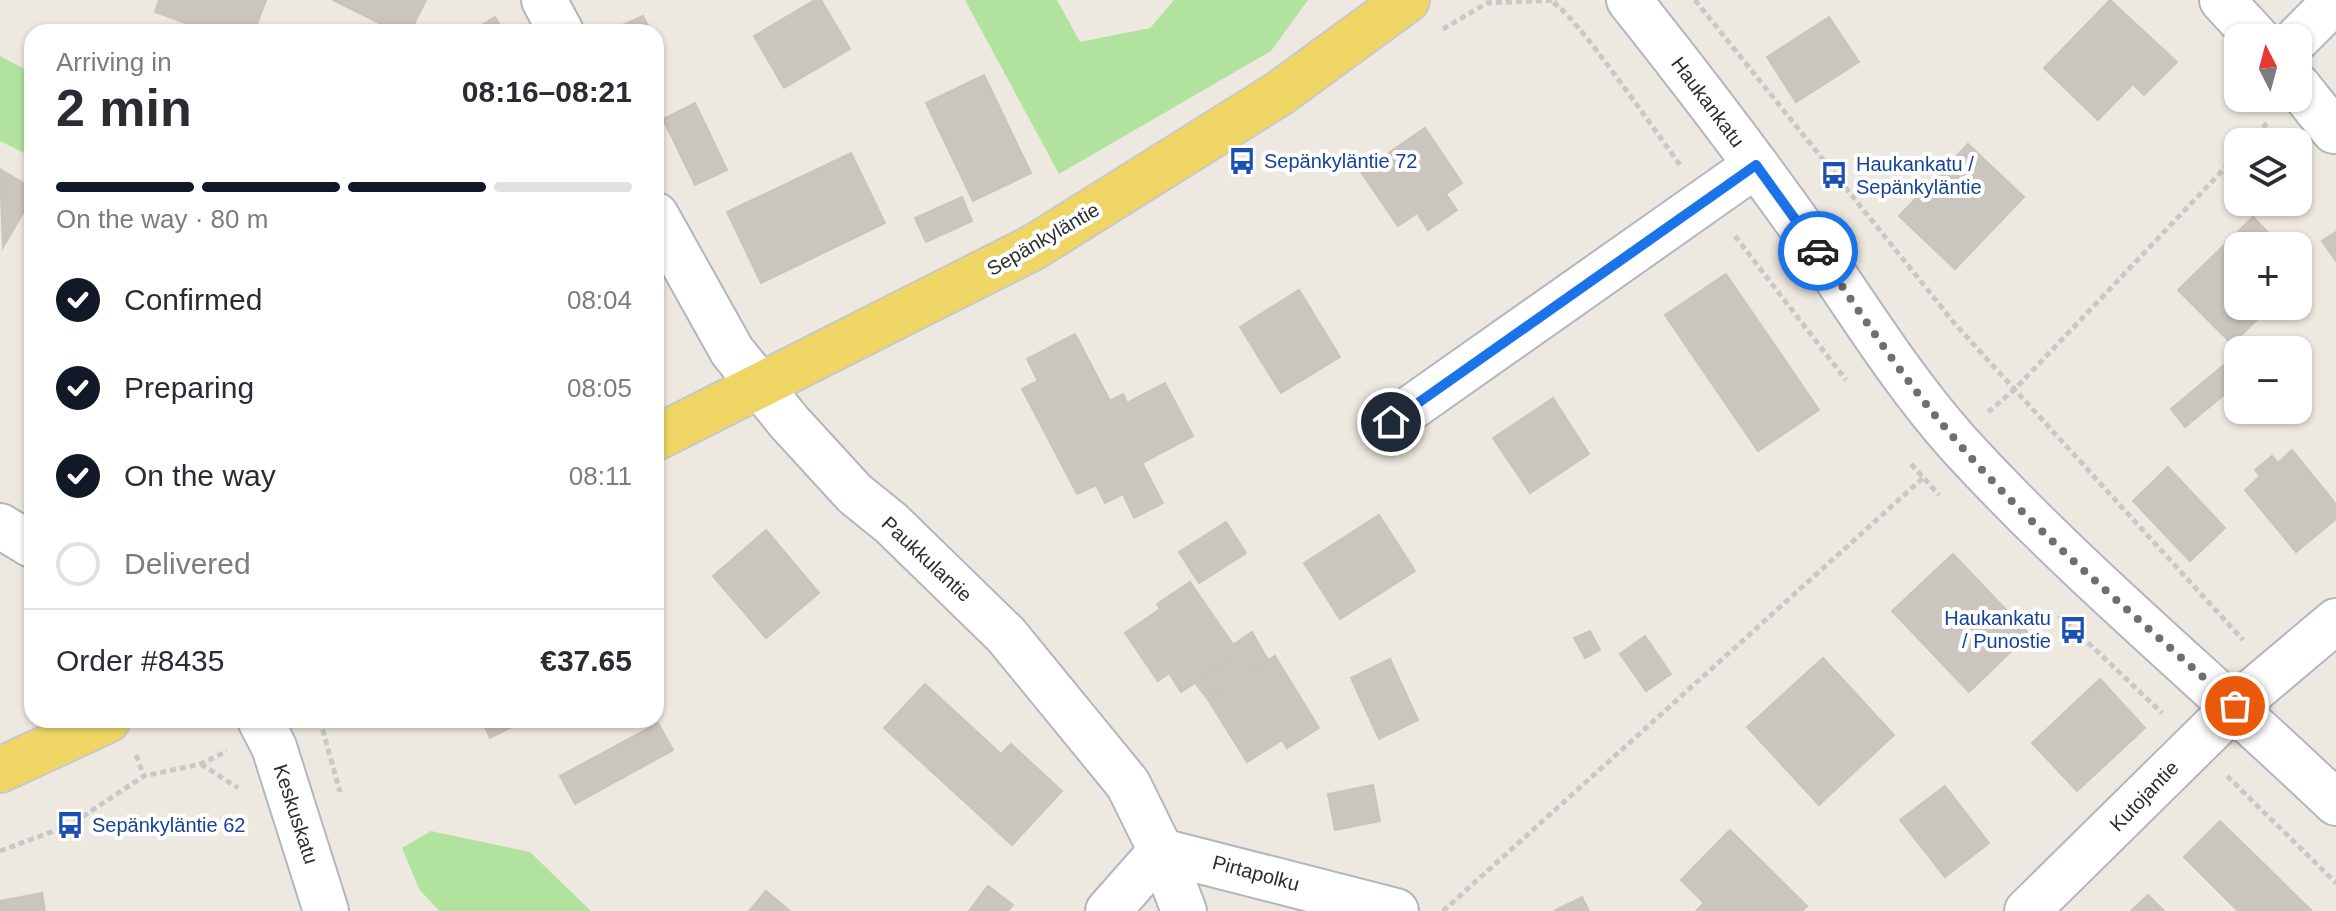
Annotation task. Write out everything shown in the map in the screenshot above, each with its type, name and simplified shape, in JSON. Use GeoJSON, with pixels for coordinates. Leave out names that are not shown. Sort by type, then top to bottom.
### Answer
{"type":"FeatureCollection","features":[{"type":"Feature","properties":{"kind":"main road","name":"Sepänkyläntie"},"geometry":{"type":"LineString","coordinates":[[664,434],[1034,247],[1280,93],[1388,6]]}},
{"type":"Feature","properties":{"kind":"main road"},"geometry":{"type":"LineString","coordinates":[[0,770],[91,728]]}},
{"type":"Feature","properties":{"kind":"street"},"geometry":{"type":"LineString","coordinates":[[544,0],[557,24]]}},
{"type":"Feature","properties":{"kind":"street","name":"Haukankatu"},"geometry":{"type":"LineString","coordinates":[[1629,0],[1756,165],[1898,368],[1955,440],[2061,549],[2235,706],[2336,803]]}},
{"type":"Feature","properties":{"kind":"street"},"geometry":{"type":"LineString","coordinates":[[2222,0],[2244,24]]}},
{"type":"Feature","properties":{"kind":"street"},"geometry":{"type":"LineString","coordinates":[[2312,24],[2336,0]]}},
{"type":"Feature","properties":{"kind":"street"},"geometry":{"type":"LineString","coordinates":[[2312,104],[2334,131]]}},
{"type":"Feature","properties":{"kind":"street"},"geometry":{"type":"LineString","coordinates":[[1391,422],[1756,165]]}},
{"type":"Feature","properties":{"kind":"street","name":"Paukkulantie"},"geometry":{"type":"LineString","coordinates":[[664,229],[732,351],[761,387],[855,494],[891,523],[1006,635],[1128,784],[1161,851],[1184,911]]}},
{"type":"Feature","properties":{"kind":"street"},"geometry":{"type":"LineString","coordinates":[[0,526],[24,540]]}},
{"type":"Feature","properties":{"kind":"street","name":"Kutojantie"},"geometry":{"type":"LineString","coordinates":[[2027,911],[2235,706],[2336,621]]}},
{"type":"Feature","properties":{"kind":"street","name":"Keskuskatu"},"geometry":{"type":"LineString","coordinates":[[264,728],[309,848],[326,911]]}},
{"type":"Feature","properties":{"kind":"street"},"geometry":{"type":"LineString","coordinates":[[1108,911],[1161,851]]}},
{"type":"Feature","properties":{"kind":"street","name":"Pirtapolku"},"geometry":{"type":"LineString","coordinates":[[1161,851],[1208,860],[1396,911]]}},
{"type":"Feature","properties":{"kind":"path"},"geometry":{"type":"LineString","coordinates":[[1695,0],[1955,324],[2272,672]]}},
{"type":"Feature","properties":{"kind":"path"},"geometry":{"type":"LineString","coordinates":[[1443,911],[1922,479],[1955,440],[2014,390],[2224,169]]}},
{"type":"Feature","properties":{"kind":"path"},"geometry":{"type":"LineString","coordinates":[[0,851],[70,825],[144,776],[201,764],[258,728]]}},
{"type":"Feature","properties":{"kind":"green space"},"geometry":{"type":"Polygon","coordinates":[[[965,0],[1057,0],[1080,42],[1150,28],[1174,0],[1308,0],[1271,51],[1059,174],[965,0]]]}},
{"type":"Feature","properties":{"kind":"green space"},"geometry":{"type":"Polygon","coordinates":[[[0,56],[24,69],[24,153],[0,141],[0,56]]]}},
{"type":"Feature","properties":{"kind":"green space"},"geometry":{"type":"Polygon","coordinates":[[[431,831],[530,852],[591,911],[439,911],[419,889],[402,848],[431,831]]]}},
{"type":"Feature","properties":{"kind":"building"},"geometry":{"type":"Polygon","coordinates":[[[159,0],[266,0],[257,24],[188,24],[155,12],[159,0]]]}},
{"type":"Feature","properties":{"kind":"building"},"geometry":{"type":"Polygon","coordinates":[[[333,0],[426,0],[414,24],[381,24],[333,0]]]}},
{"type":"Feature","properties":{"kind":"building"},"geometry":{"type":"Polygon","coordinates":[[[815,0],[821,0],[850,49],[784,88],[754,36],[815,0]]]}},
{"type":"Feature","properties":{"kind":"building"},"geometry":{"type":"Polygon","coordinates":[[[2110,0],[2177,62],[2144,95],[2133,84],[2098,120],[2044,68],[2110,0]]]}},
{"type":"Feature","properties":{"kind":"building"},"geometry":{"type":"Polygon","coordinates":[[[643,16],[647,24],[625,24],[643,16]]]}},
{"type":"Feature","properties":{"kind":"building"},"geometry":{"type":"Polygon","coordinates":[[[495,17],[499,24],[484,24],[495,17]]]}},
{"type":"Feature","properties":{"kind":"building"},"geometry":{"type":"Polygon","coordinates":[[[1829,17],[1859,62],[1796,102],[1767,57],[1829,17]]]}},
{"type":"Feature","properties":{"kind":"building"},"geometry":{"type":"Polygon","coordinates":[[[984,75],[1031,173],[973,201],[926,103],[984,75]]]}},
{"type":"Feature","properties":{"kind":"building"},"geometry":{"type":"Polygon","coordinates":[[[695,103],[727,170],[695,185],[664,118],[695,103]]]}},
{"type":"Feature","properties":{"kind":"building"},"geometry":{"type":"Polygon","coordinates":[[[1425,128],[1462,183],[1446,194],[1457,210],[1428,230],[1417,213],[1398,226],[1361,172],[1425,128]]]}},
{"type":"Feature","properties":{"kind":"building"},"geometry":{"type":"Polygon","coordinates":[[[1968,144],[2024,197],[1955,269],[1899,216],[1968,144]]]}},
{"type":"Feature","properties":{"kind":"building"},"geometry":{"type":"Polygon","coordinates":[[[851,153],[885,223],[761,283],[727,212],[851,153]]]}},
{"type":"Feature","properties":{"kind":"building"},"geometry":{"type":"Polygon","coordinates":[[[0,169],[24,183],[24,212],[3,247],[0,169]]]}},
{"type":"Feature","properties":{"kind":"building"},"geometry":{"type":"Polygon","coordinates":[[[962,197],[972,221],[926,242],[915,218],[962,197]]]}},
{"type":"Feature","properties":{"kind":"building"},"geometry":{"type":"Polygon","coordinates":[[[2253,217],[2267,232],[2238,232],[2253,217]]]}},
{"type":"Feature","properties":{"kind":"building"},"geometry":{"type":"Polygon","coordinates":[[[2336,232],[2336,261],[2322,241],[2336,232]]]}},
{"type":"Feature","properties":{"kind":"building"},"geometry":{"type":"Polygon","coordinates":[[[2224,245],[2224,320],[2257,320],[2240,336],[2224,336],[2178,290],[2224,245]]]}},
{"type":"Feature","properties":{"kind":"building"},"geometry":{"type":"Polygon","coordinates":[[[1726,274],[1819,410],[1758,451],[1665,315],[1726,274]]]}},
{"type":"Feature","properties":{"kind":"building"},"geometry":{"type":"Polygon","coordinates":[[[1299,290],[1340,357],[1281,393],[1240,327],[1299,290]]]}},
{"type":"Feature","properties":{"kind":"building"},"geometry":{"type":"Polygon","coordinates":[[[1075,334],[1110,401],[1123,394],[1127,403],[1165,383],[1193,436],[1142,463],[1163,503],[1134,518],[1123,494],[1105,503],[1096,485],[1077,494],[1022,389],[1038,381],[1027,359],[1075,334]]]}},
{"type":"Feature","properties":{"kind":"building"},"geometry":{"type":"Polygon","coordinates":[[[2224,365],[2224,395],[2185,427],[2171,409],[2224,365]]]}},
{"type":"Feature","properties":{"kind":"building"},"geometry":{"type":"Polygon","coordinates":[[[1553,398],[1589,454],[1530,493],[1493,438],[1553,398]]]}},
{"type":"Feature","properties":{"kind":"building"},"geometry":{"type":"Polygon","coordinates":[[[2292,450],[2336,504],[2336,519],[2296,552],[2245,490],[2260,476],[2255,470],[2272,456],[2278,463],[2292,450]]]}},
{"type":"Feature","properties":{"kind":"building"},"geometry":{"type":"Polygon","coordinates":[[[2168,467],[2225,528],[2190,561],[2133,501],[2168,467]]]}},
{"type":"Feature","properties":{"kind":"building"},"geometry":{"type":"Polygon","coordinates":[[[1379,515],[1415,571],[1340,619],[1304,563],[1379,515]]]}},
{"type":"Feature","properties":{"kind":"building"},"geometry":{"type":"Polygon","coordinates":[[[1226,522],[1246,553],[1199,583],[1179,552],[1226,522]]]}},
{"type":"Feature","properties":{"kind":"building"},"geometry":{"type":"Polygon","coordinates":[[[766,530],[819,593],[766,638],[713,576],[766,530]]]}},
{"type":"Feature","properties":{"kind":"building"},"geometry":{"type":"Polygon","coordinates":[[[1953,554],[2029,634],[1969,692],[1892,611],[1953,554]]]}},
{"type":"Feature","properties":{"kind":"building"},"geometry":{"type":"Polygon","coordinates":[[[1190,582],[1239,653],[1181,692],[1169,673],[1158,681],[1125,633],[1160,609],[1157,604],[1190,582]]]}},
{"type":"Feature","properties":{"kind":"building"},"geometry":{"type":"Polygon","coordinates":[[[1590,631],[1600,650],[1585,658],[1574,638],[1590,631]]]}},
{"type":"Feature","properties":{"kind":"building"},"geometry":{"type":"Polygon","coordinates":[[[1252,632],[1268,660],[1207,698],[1195,683],[1239,653],[1233,645],[1252,632]]]}},
{"type":"Feature","properties":{"kind":"building"},"geometry":{"type":"Polygon","coordinates":[[[1645,636],[1671,674],[1646,691],[1620,654],[1645,636]]]}},
{"type":"Feature","properties":{"kind":"building"},"geometry":{"type":"Polygon","coordinates":[[[1275,656],[1319,728],[1287,748],[1282,740],[1247,762],[1207,698],[1275,656]]]}},
{"type":"Feature","properties":{"kind":"building"},"geometry":{"type":"Polygon","coordinates":[[[1823,658],[1894,735],[1819,805],[1747,727],[1823,658]]]}},
{"type":"Feature","properties":{"kind":"building"},"geometry":{"type":"Polygon","coordinates":[[[1390,659],[1418,720],[1379,739],[1351,678],[1390,659]]]}},
{"type":"Feature","properties":{"kind":"building"},"geometry":{"type":"Polygon","coordinates":[[[2100,679],[2145,728],[2077,791],[2032,743],[2100,679]]]}},
{"type":"Feature","properties":{"kind":"building"},"geometry":{"type":"Polygon","coordinates":[[[925,684],[1001,754],[1011,744],[1062,791],[1012,845],[884,728],[925,684]]]}},
{"type":"Feature","properties":{"kind":"building"},"geometry":{"type":"Polygon","coordinates":[[[486,728],[510,728],[490,738],[486,728]]]}},
{"type":"Feature","properties":{"kind":"building"},"geometry":{"type":"Polygon","coordinates":[[[649,728],[661,728],[673,750],[575,804],[560,776],[649,728]]]}},
{"type":"Feature","properties":{"kind":"building"},"geometry":{"type":"Polygon","coordinates":[[[1373,785],[1380,821],[1335,830],[1328,794],[1373,785]]]}},
{"type":"Feature","properties":{"kind":"building"},"geometry":{"type":"Polygon","coordinates":[[[1945,786],[1989,843],[1945,877],[1900,820],[1945,786]]]}},
{"type":"Feature","properties":{"kind":"building"},"geometry":{"type":"Polygon","coordinates":[[[2220,821],[2312,911],[2238,911],[2184,857],[2220,821]]]}},
{"type":"Feature","properties":{"kind":"building"},"geometry":{"type":"Polygon","coordinates":[[[1730,830],[1807,906],[1802,911],[1696,911],[1704,903],[1681,880],[1730,830]]]}},
{"type":"Feature","properties":{"kind":"building"},"geometry":{"type":"Polygon","coordinates":[[[988,886],[1013,905],[1008,911],[969,911],[988,886]]]}},
{"type":"Feature","properties":{"kind":"building"},"geometry":{"type":"Polygon","coordinates":[[[766,891],[790,911],[749,911],[766,891]]]}},
{"type":"Feature","properties":{"kind":"building"},"geometry":{"type":"Polygon","coordinates":[[[42,893],[45,911],[0,911],[0,901],[42,893]]]}},
{"type":"Feature","properties":{"kind":"building"},"geometry":{"type":"Polygon","coordinates":[[[2148,895],[2164,911],[2131,911],[2148,895]]]}},
{"type":"Feature","properties":{"kind":"building"},"geometry":{"type":"Polygon","coordinates":[[[1582,897],[1589,911],[1554,911],[1582,897]]]}},
{"type":"Feature","properties":{"kind":"way so far"},"geometry":{"type":"LineString","coordinates":[[1818,251],[1898,368],[1955,440],[2061,549],[2235,706]]}},
{"type":"Feature","properties":{"kind":"place","name":"Sepänkyläntie 72"},"geometry":{"type":"Point","coordinates":[1242,161]}},
{"type":"Feature","properties":{"kind":"place","name":"Haukankatu / Sepänkyläntie"},"geometry":{"type":"Point","coordinates":[1834,175]}},
{"type":"Feature","properties":{"kind":"place","name":"Haukankatu / Punostie"},"geometry":{"type":"Point","coordinates":[2073,630]}},
{"type":"Feature","properties":{"kind":"place","name":"Sepänkyläntie 62"},"geometry":{"type":"Point","coordinates":[70,825]}},
{"type":"Feature","properties":{"kind":"route"},"geometry":{"type":"LineString","coordinates":[[1391,422],[1756,165],[1818,251]]}}]}
